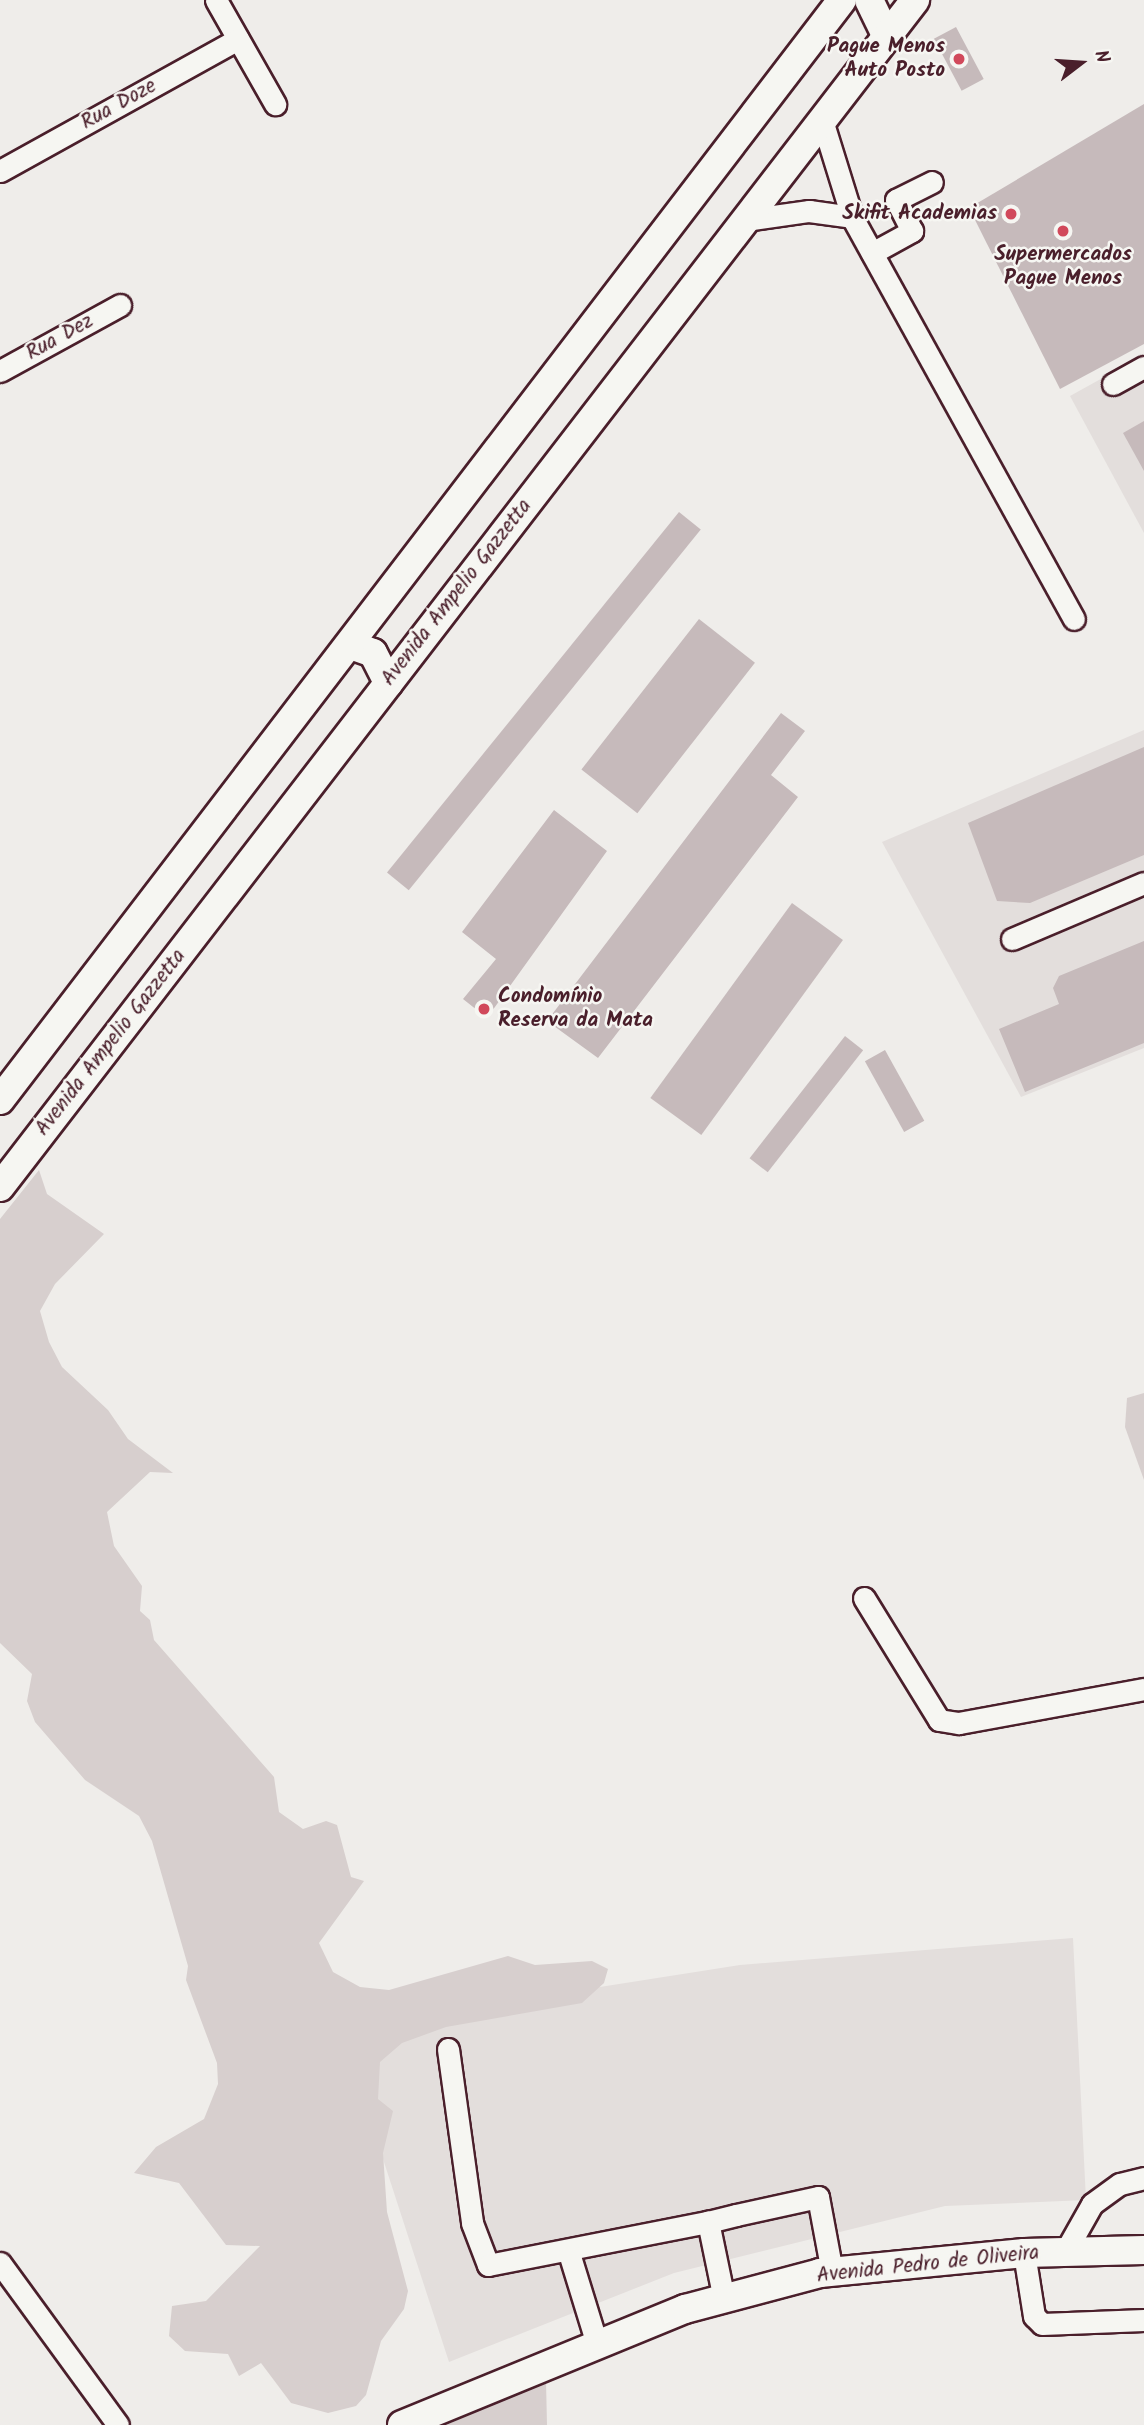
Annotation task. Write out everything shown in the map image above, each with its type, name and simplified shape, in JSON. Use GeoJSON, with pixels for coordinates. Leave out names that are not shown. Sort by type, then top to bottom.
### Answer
{"type":"FeatureCollection","features":[{"type":"Feature","properties":{"kind":"main road"},"geometry":{"type":"LineString","coordinates":[[0,1100],[351,645],[842,0]]}},
{"type":"Feature","properties":{"kind":"main road"},"geometry":{"type":"LineString","coordinates":[[869,0],[887,37]]}},
{"type":"Feature","properties":{"kind":"main road","name":"Avenida Ampelio Gazzetta"},"geometry":{"type":"LineString","coordinates":[[0,1187],[915,0]]}},
{"type":"Feature","properties":{"kind":"main road"},"geometry":{"type":"LineString","coordinates":[[351,645],[373,653],[388,683]]}},
{"type":"Feature","properties":{"kind":"main road","name":"Avenida Pedro de Oliveira"},"geometry":{"type":"LineString","coordinates":[[402,2425],[597,2344],[724,2299],[832,2272],[1024,2253],[1144,2250]]}},
{"type":"Feature","properties":{"kind":"street"},"geometry":{"type":"LineString","coordinates":[[216,0],[275,104]]}},
{"type":"Feature","properties":{"kind":"street","name":"Rua Doze"},"geometry":{"type":"LineString","coordinates":[[0,171],[238,39]]}},
{"type":"Feature","properties":{"kind":"street"},"geometry":{"type":"LineString","coordinates":[[822,120],[852,218],[1074,619]]}},
{"type":"Feature","properties":{"kind":"street"},"geometry":{"type":"LineString","coordinates":[[872,253],[912,232],[896,200],[932,182]]}},
{"type":"Feature","properties":{"kind":"street"},"geometry":{"type":"LineString","coordinates":[[745,220],[810,211],[852,218]]}},
{"type":"Feature","properties":{"kind":"street","name":"Rua Dez"},"geometry":{"type":"LineString","coordinates":[[0,371],[120,305]]}},
{"type":"Feature","properties":{"kind":"street"},"geometry":{"type":"LineString","coordinates":[[1114,384],[1144,367]]}},
{"type":"Feature","properties":{"kind":"street"},"geometry":{"type":"LineString","coordinates":[[1012,939],[1144,883]]}},
{"type":"Feature","properties":{"kind":"street"},"geometry":{"type":"LineString","coordinates":[[864,1598],[939,1720],[959,1723],[1144,1689]]}},
{"type":"Feature","properties":{"kind":"street"},"geometry":{"type":"LineString","coordinates":[[449,2049],[480,2253],[498,2267],[818,2197],[832,2272]]}},
{"type":"Feature","properties":{"kind":"street"},"geometry":{"type":"LineString","coordinates":[[1065,2252],[1092,2204],[1121,2183],[1144,2178]]}},
{"type":"Feature","properties":{"kind":"street"},"geometry":{"type":"LineString","coordinates":[[708,2222],[724,2299]]}},
{"type":"Feature","properties":{"kind":"street"},"geometry":{"type":"LineString","coordinates":[[569,2253],[597,2344]]}},
{"type":"Feature","properties":{"kind":"street"},"geometry":{"type":"LineString","coordinates":[[1024,2253],[1034,2316],[1042,2324],[1144,2320]]}},
{"type":"Feature","properties":{"kind":"street"},"geometry":{"type":"LineString","coordinates":[[0,2263],[118,2425]]}},
{"type":"Feature","properties":{"kind":"shaded area"},"geometry":{"type":"Polygon","coordinates":[[[1144,355],[1144,533],[1070,396],[1144,355]]]}},
{"type":"Feature","properties":{"kind":"shaded area"},"geometry":{"type":"Polygon","coordinates":[[[1144,730],[1144,1048],[1021,1097],[882,842],[1144,730]]]}},
{"type":"Feature","properties":{"kind":"shaded area"},"geometry":{"type":"Polygon","coordinates":[[[39,1170],[47,1194],[104,1234],[55,1284],[40,1311],[49,1342],[62,1367],[108,1410],[128,1439],[173,1473],[150,1472],[107,1512],[114,1546],[142,1586],[140,1611],[150,1620],[154,1640],[274,1777],[279,1812],[303,1829],[326,1821],[337,1825],[351,1877],[364,1881],[319,1943],[333,1972],[360,1987],[389,1990],[508,1956],[535,1965],[592,1961],[608,1969],[604,1983],[582,2003],[446,2027],[402,2043],[380,2062],[378,2099],[393,2111],[383,2153],[387,2212],[408,2291],[404,2309],[381,2341],[366,2395],[356,2406],[328,2413],[291,2403],[261,2363],[239,2376],[228,2354],[185,2351],[169,2336],[172,2306],[206,2301],[260,2246],[226,2245],[179,2183],[134,2173],[156,2147],[204,2119],[218,2084],[217,2063],[186,1980],[188,1966],[152,1841],[139,1816],[85,1780],[35,1722],[27,1701],[32,1674],[0,1643],[0,1219],[39,1170]]]}},
{"type":"Feature","properties":{"kind":"shaded area"},"geometry":{"type":"Polygon","coordinates":[[[1144,1393],[1144,1480],[1125,1427],[1127,1398],[1144,1393]]]}},
{"type":"Feature","properties":{"kind":"shaded area"},"geometry":{"type":"Polygon","coordinates":[[[1073,1938],[1086,2200],[945,2206],[674,2273],[449,2362],[344,2039],[568,1992],[740,1965],[1073,1938]]]}},
{"type":"Feature","properties":{"kind":"shaded area"},"geometry":{"type":"Polygon","coordinates":[[[546,2381],[547,2425],[446,2425],[546,2381]]]}},
{"type":"Feature","properties":{"kind":"building","name":"Pague Menos Auto Posto"},"geometry":{"type":"Polygon","coordinates":[[[956,27],[984,79],[962,91],[934,39],[956,27]]]}},
{"type":"Feature","properties":{"kind":"building","name":"Supermercados Pague Menos"},"geometry":{"type":"Polygon","coordinates":[[[1144,104],[1144,344],[1060,389],[969,208],[1144,104]]]}},
{"type":"Feature","properties":{"kind":"building"},"geometry":{"type":"Polygon","coordinates":[[[1144,421],[1144,471],[1123,433],[1144,421]]]}},
{"type":"Feature","properties":{"kind":"building"},"geometry":{"type":"Polygon","coordinates":[[[679,512],[701,530],[409,890],[387,873],[679,512]]]}},
{"type":"Feature","properties":{"kind":"building"},"geometry":{"type":"Polygon","coordinates":[[[699,619],[755,663],[637,813],[581,770],[699,619]]]}},
{"type":"Feature","properties":{"kind":"building"},"geometry":{"type":"Polygon","coordinates":[[[781,713],[805,731],[771,775],[798,797],[598,1058],[547,1021],[781,713]]]}},
{"type":"Feature","properties":{"kind":"building"},"geometry":{"type":"Polygon","coordinates":[[[1144,747],[1144,855],[1030,903],[997,901],[968,823],[1144,747]]]}},
{"type":"Feature","properties":{"kind":"building"},"geometry":{"type":"Polygon","coordinates":[[[554,810],[607,851],[487,1018],[463,999],[496,959],[462,932],[554,810]]]}},
{"type":"Feature","properties":{"kind":"building"},"geometry":{"type":"Polygon","coordinates":[[[792,903],[843,940],[701,1135],[650,1098],[792,903]]]}},
{"type":"Feature","properties":{"kind":"building"},"geometry":{"type":"Polygon","coordinates":[[[1144,941],[1144,1043],[1025,1092],[999,1029],[1059,1004],[1053,988],[1059,976],[1144,941]]]}},
{"type":"Feature","properties":{"kind":"building"},"geometry":{"type":"Polygon","coordinates":[[[845,1036],[863,1050],[768,1172],[750,1158],[845,1036]]]}},
{"type":"Feature","properties":{"kind":"building"},"geometry":{"type":"Polygon","coordinates":[[[885,1050],[924,1121],[904,1132],[865,1061],[885,1050]]]}},
{"type":"Feature","properties":{"kind":"place","name":"Pague Menos Auto Posto"},"geometry":{"type":"Point","coordinates":[959,59]}},
{"type":"Feature","properties":{"kind":"place","name":"Skifit Academias"},"geometry":{"type":"Point","coordinates":[1011,214]}},
{"type":"Feature","properties":{"kind":"place","name":"Supermercados Pague Menos"},"geometry":{"type":"Point","coordinates":[1063,231]}},
{"type":"Feature","properties":{"kind":"place","name":"Condomínio Reserva da Mata"},"geometry":{"type":"Point","coordinates":[484,1009]}}]}
